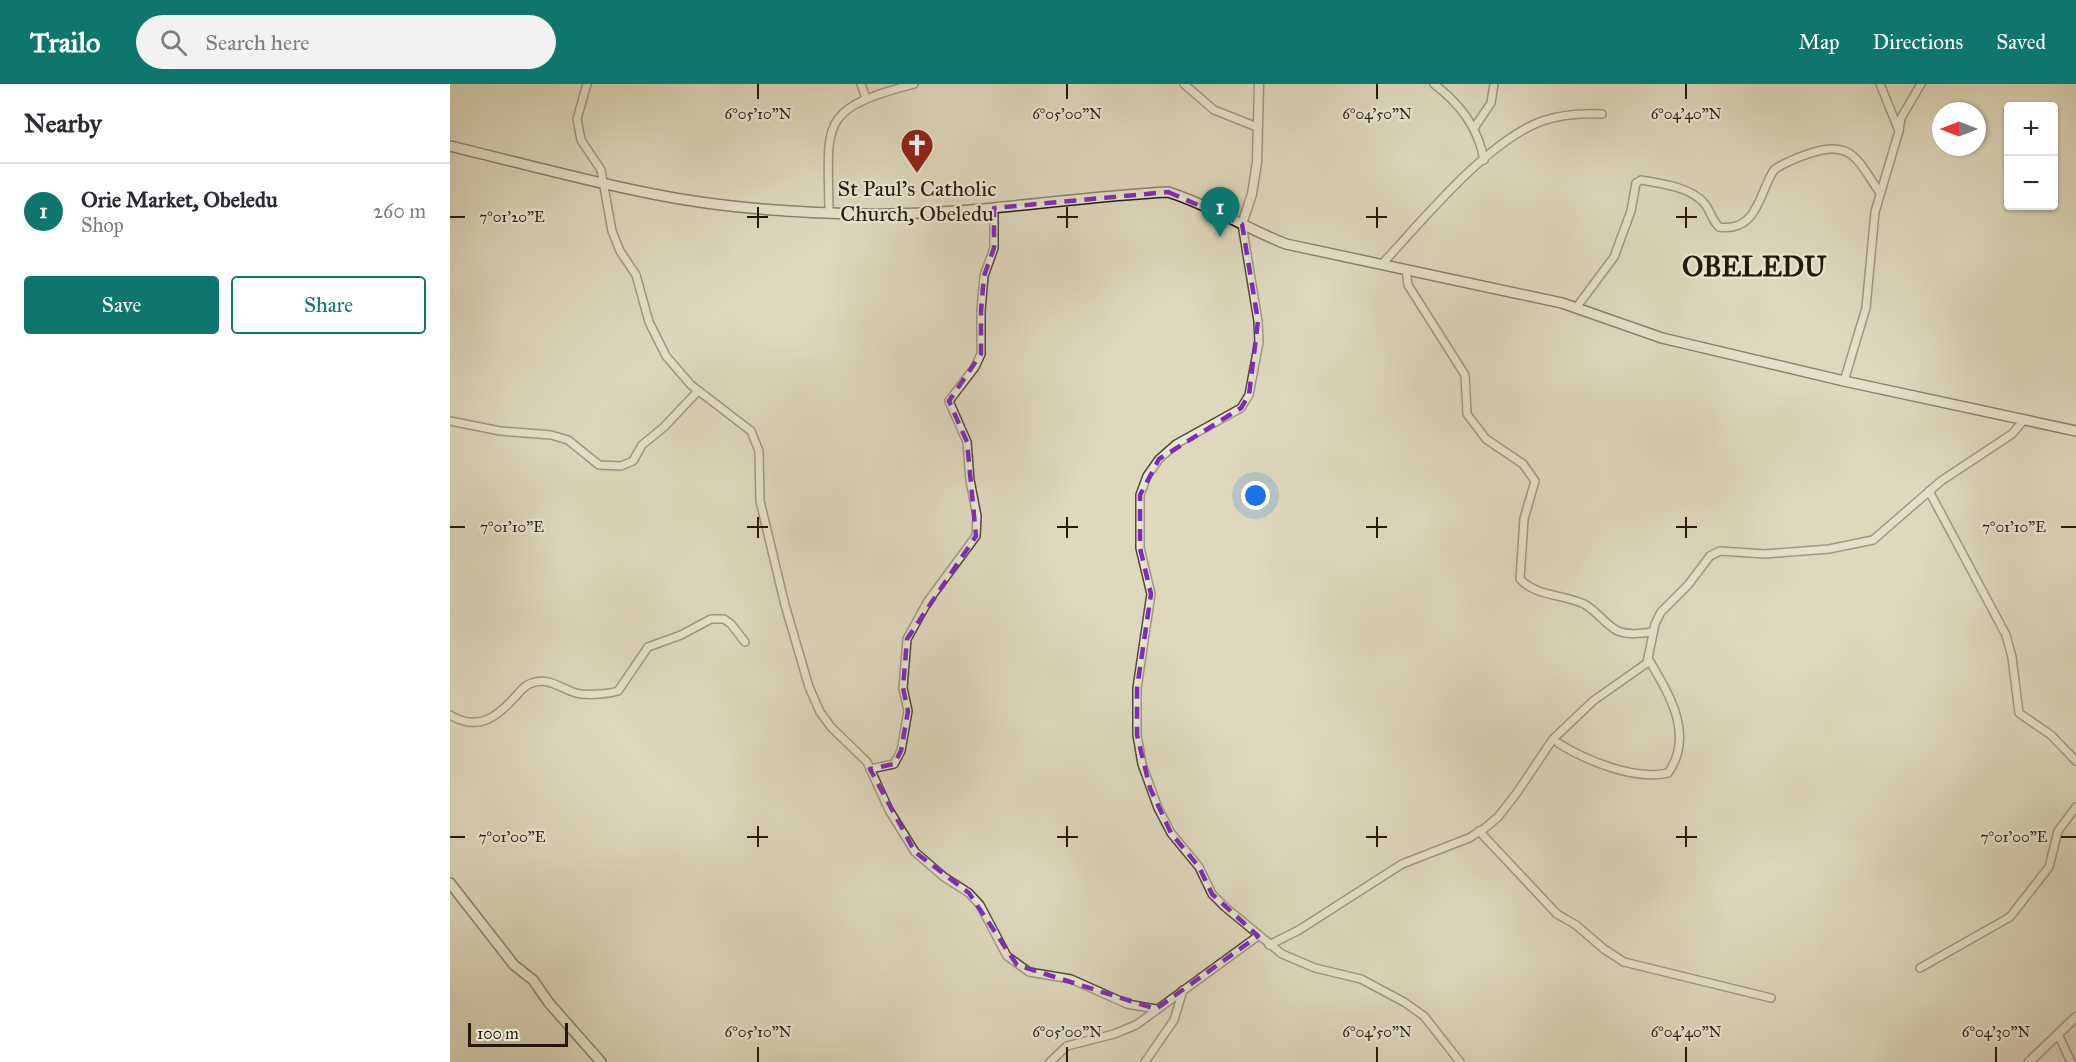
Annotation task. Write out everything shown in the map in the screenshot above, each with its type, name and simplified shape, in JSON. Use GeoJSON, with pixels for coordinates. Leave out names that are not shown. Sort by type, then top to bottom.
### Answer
{"type":"FeatureCollection","features":[{"type":"Feature","properties":{"kind":"main road"},"geometry":{"type":"LineString","coordinates":[[450,146],[605,183],[706,203],[829,212],[865,214],[994,208],[1168,192],[1195,200],[1286,244],[1576,308],[1662,338],[1844,381],[2076,431]]}},
{"type":"Feature","properties":{"kind":"main road"},"geometry":{"type":"LineString","coordinates":[[450,883],[514,965],[533,980],[549,1003],[601,1062]]}},
{"type":"Feature","properties":{"kind":"street"},"geometry":{"type":"LineString","coordinates":[[588,84],[579,108],[578,130],[584,148],[596,160],[605,183],[612,231],[620,251],[636,275],[649,322],[666,356],[698,391],[751,432],[759,452],[759,501],[808,687],[831,727],[856,750],[870,769],[889,810],[915,852],[944,878],[958,885],[974,899],[1007,956],[1017,965],[1043,976],[1071,979],[1127,1004],[1156,1009]]}},
{"type":"Feature","properties":{"kind":"street"},"geometry":{"type":"LineString","coordinates":[[861,84],[866,98]]}},
{"type":"Feature","properties":{"kind":"street"},"geometry":{"type":"LineString","coordinates":[[829,212],[830,130],[838,115],[866,98],[914,84]]}},
{"type":"Feature","properties":{"kind":"street"},"geometry":{"type":"LineString","coordinates":[[1184,84],[1214,110],[1257,127]]}},
{"type":"Feature","properties":{"kind":"street"},"geometry":{"type":"LineString","coordinates":[[1259,84],[1257,162],[1252,194],[1242,224],[1258,321],[1259,342],[1249,395],[1241,408],[1176,444],[1159,459],[1147,476],[1140,495],[1140,549],[1151,594],[1137,688],[1137,735],[1142,764],[1150,788],[1171,833],[1199,867],[1212,894],[1258,936],[1289,957],[1315,968],[1361,979],[1382,988],[1424,1016],[1460,1062]]}},
{"type":"Feature","properties":{"kind":"street"},"geometry":{"type":"LineString","coordinates":[[1434,84],[1462,109],[1474,128],[1484,160]]}},
{"type":"Feature","properties":{"kind":"street"},"geometry":{"type":"LineString","coordinates":[[1474,128],[1491,103],[1494,84]]}},
{"type":"Feature","properties":{"kind":"street"},"geometry":{"type":"LineString","coordinates":[[1880,84],[1899,131]]}},
{"type":"Feature","properties":{"kind":"street"},"geometry":{"type":"LineString","coordinates":[[1844,381],[1866,308],[1870,243],[1880,193],[1905,110],[1921,84]]}},
{"type":"Feature","properties":{"kind":"street"},"geometry":{"type":"LineString","coordinates":[[1382,264],[1423,219],[1499,146],[1544,120],[1602,114]]}},
{"type":"Feature","properties":{"kind":"street"},"geometry":{"type":"LineString","coordinates":[[1576,308],[1614,257],[1631,211],[1636,183],[1641,180],[1669,186],[1697,196],[1706,206],[1714,223],[1722,228],[1745,220],[1756,211],[1768,179],[1782,164],[1825,147],[1838,147],[1846,150],[1860,163],[1880,193]]}},
{"type":"Feature","properties":{"kind":"street"},"geometry":{"type":"LineString","coordinates":[[870,769],[894,764],[901,751],[908,711],[903,688],[907,639],[928,602],[976,536],[977,516],[970,480],[967,442],[949,401],[975,367],[981,354],[984,276],[994,248],[994,208]]}},
{"type":"Feature","properties":{"kind":"street"},"geometry":{"type":"LineString","coordinates":[[1406,269],[1408,285],[1465,375],[1467,414],[1486,438],[1523,464],[1535,481],[1524,519],[1520,579],[1546,594],[1568,598],[1595,610],[1617,630],[1630,634],[1653,632]]}},
{"type":"Feature","properties":{"kind":"street"},"geometry":{"type":"LineString","coordinates":[[450,421],[500,431],[551,435],[568,440],[599,465],[621,466],[633,461],[642,446],[664,427],[698,391]]}},
{"type":"Feature","properties":{"kind":"street"},"geometry":{"type":"LineString","coordinates":[[1558,744],[1600,765],[1650,773],[1668,773],[1679,746],[1680,728],[1671,702],[1649,660],[1653,632],[1665,605],[1688,585],[1710,556],[1720,551],[1765,554],[1829,549],[1873,540],[1929,491],[1969,461],[2012,434],[2025,420]]}},
{"type":"Feature","properties":{"kind":"street"},"geometry":{"type":"LineString","coordinates":[[1929,491],[2006,635],[2012,657],[2019,713],[2050,735],[2076,761]]}},
{"type":"Feature","properties":{"kind":"street"},"geometry":{"type":"LineString","coordinates":[[450,715],[465,723],[483,722],[509,704],[526,686],[540,681],[558,684],[580,694],[616,692],[622,688],[639,657],[648,647],[711,619],[724,619],[745,642]]}},
{"type":"Feature","properties":{"kind":"street"},"geometry":{"type":"LineString","coordinates":[[1269,945],[1307,925],[1402,864],[1469,838],[1498,818],[1553,739],[1593,701],[1649,660]]}},
{"type":"Feature","properties":{"kind":"street"},"geometry":{"type":"LineString","coordinates":[[1920,968],[2010,917],[2049,867],[2058,831],[2076,807]]}},
{"type":"Feature","properties":{"kind":"street"},"geometry":{"type":"LineString","coordinates":[[1479,831],[1557,914],[1576,925],[1604,950],[1624,962],[1771,998]]}},
{"type":"Feature","properties":{"kind":"street"},"geometry":{"type":"LineString","coordinates":[[1050,1062],[1067,1046],[1114,1034],[1136,1025],[1258,936]]}},
{"type":"Feature","properties":{"kind":"street"},"geometry":{"type":"LineString","coordinates":[[1145,1062],[1174,1020],[1183,990]]}},
{"type":"Feature","properties":{"kind":"street"},"geometry":{"type":"LineString","coordinates":[[2029,1062],[2076,1017]]}},
{"type":"Feature","properties":{"kind":"street"},"geometry":{"type":"LineString","coordinates":[[2058,1034],[2071,1062]]}},
{"type":"Feature","properties":{"kind":"highlighted area"},"geometry":{"type":"Polygon","coordinates":[[[1168,192],[1242,224],[1258,321],[1249,395],[1241,408],[1159,459],[1140,495],[1140,548],[1151,594],[1137,688],[1137,735],[1150,788],[1171,833],[1199,867],[1212,894],[1258,936],[1156,1009],[1017,965],[969,893],[915,852],[870,769],[894,764],[901,751],[908,711],[903,688],[907,639],[976,536],[967,442],[949,401],[981,354],[984,276],[994,248],[994,208],[1168,192]]]}},
{"type":"Feature","properties":{"kind":"place","name":"St Paul's Catholic Church, Obeledu"},"geometry":{"type":"Point","coordinates":[917,174]}},
{"type":"Feature","properties":{"kind":"place","name":"Orie Market, Obeledu"},"geometry":{"type":"Point","coordinates":[1220,237]}},
{"type":"Feature","properties":{"kind":"district","name":"OBELEDU"},"geometry":{"type":"Point","coordinates":[1754,266]}}]}
